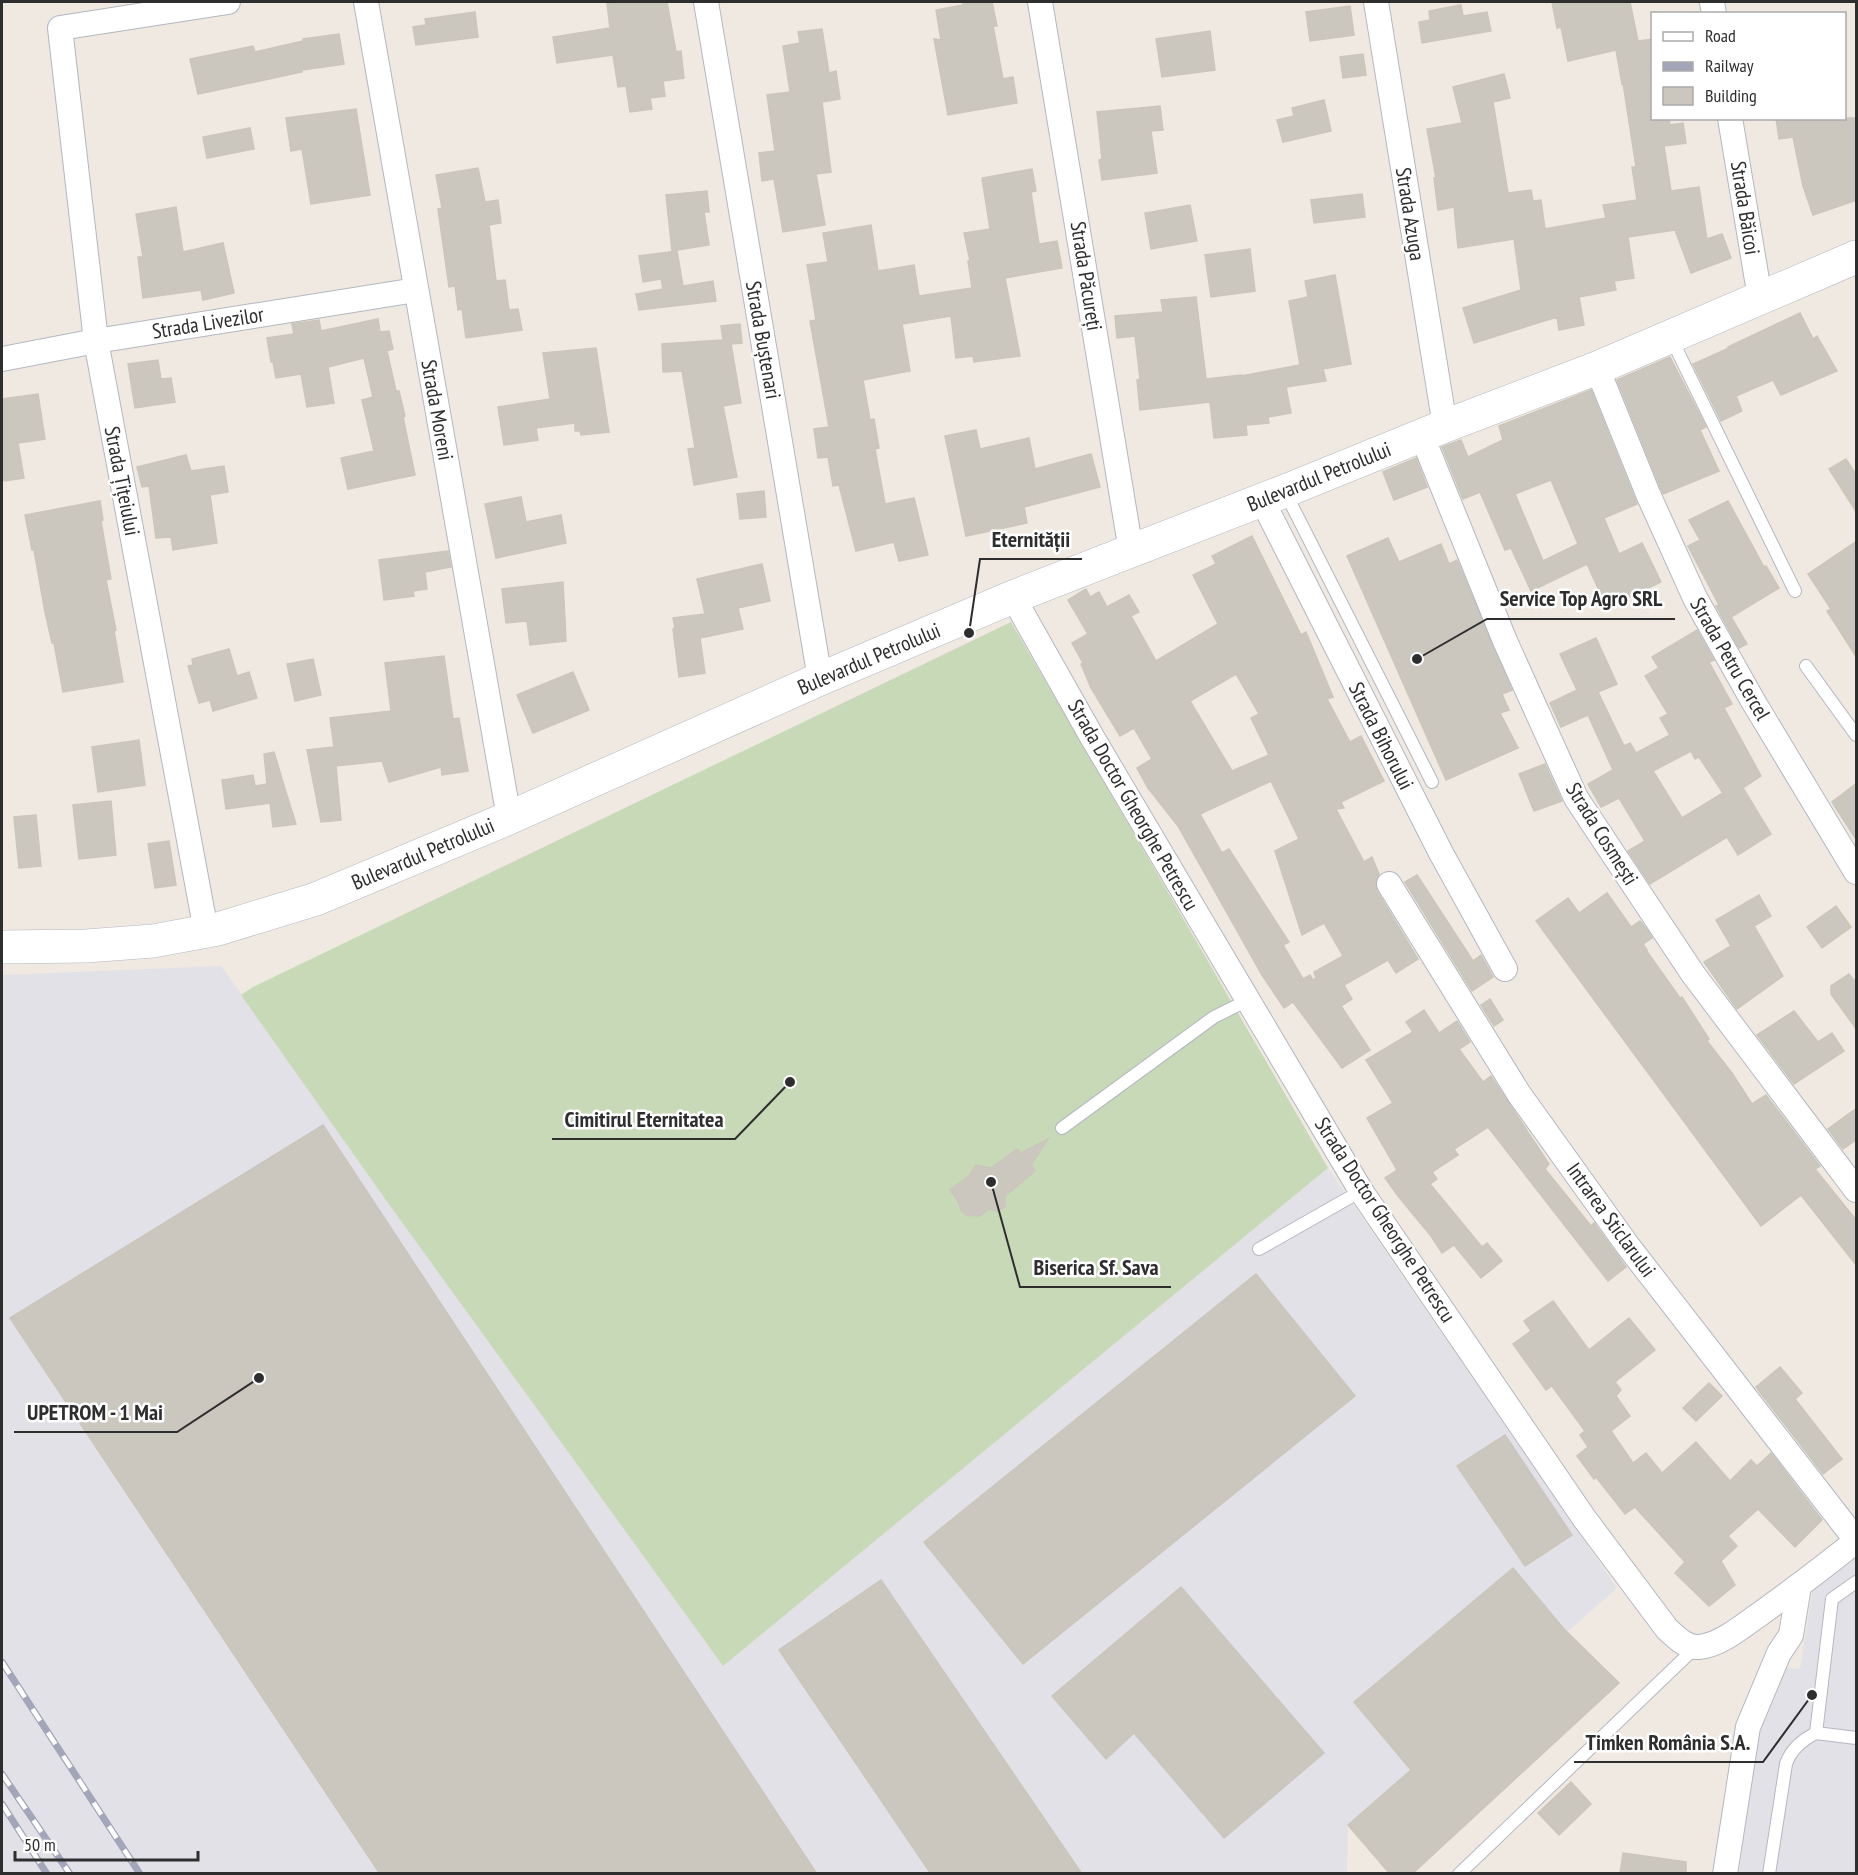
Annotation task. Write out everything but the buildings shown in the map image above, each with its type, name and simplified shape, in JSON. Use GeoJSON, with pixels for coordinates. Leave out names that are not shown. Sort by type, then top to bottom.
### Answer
{"type":"FeatureCollection","features":[{"type":"Feature","properties":{"kind":"street","name":"Strada Țițeiului"},"geometry":{"type":"LineString","coordinates":[[206,931],[96,341],[60,28],[228,2]]}},
{"type":"Feature","properties":{"kind":"street","name":"Strada Moreni"},"geometry":{"type":"LineString","coordinates":[[366,2],[509,818]]}},
{"type":"Feature","properties":{"kind":"street","name":"Strada Buștenari"},"geometry":{"type":"LineString","coordinates":[[706,2],[820,679]]}},
{"type":"Feature","properties":{"kind":"street","name":"Strada Păcureți"},"geometry":{"type":"LineString","coordinates":[[1040,2],[1131,551]]}},
{"type":"Feature","properties":{"kind":"street","name":"Strada Azuga"},"geometry":{"type":"LineString","coordinates":[[1376,2],[1433,431]]}},
{"type":"Feature","properties":{"kind":"street","name":"Strada Băicoi"},"geometry":{"type":"LineString","coordinates":[[1730,120],[1760,298]]}},
{"type":"Feature","properties":{"kind":"street","name":"Bulevardul Petrolului"},"geometry":{"type":"LineString","coordinates":[[2,948],[142,942],[218,929],[316,899],[509,818],[820,679],[1013,597],[1597,368],[1857,257]]}},
{"type":"Feature","properties":{"kind":"street","name":"Strada Livezilor"},"geometry":{"type":"LineString","coordinates":[[2,359],[96,341],[416,290]]}},
{"type":"Feature","properties":{"kind":"street","name":"Strada Petru Cercel"},"geometry":{"type":"LineString","coordinates":[[1597,368],[1648,494],[1695,598],[1753,700],[1857,872]]}},
{"type":"Feature","properties":{"kind":"street","name":"Strada Cosmești"},"geometry":{"type":"LineString","coordinates":[[1433,431],[1505,641],[1576,798],[1693,974],[1857,1190]]}},
{"type":"Feature","properties":{"kind":"street","name":"Strada Bihorului"},"geometry":{"type":"LineString","coordinates":[[1273,496],[1441,853],[1505,969]]}},
{"type":"Feature","properties":{"kind":"street","name":"Strada Doctor Gheorghe Petrescu"},"geometry":{"type":"LineString","coordinates":[[1013,597],[1092,737],[1361,1191],[1584,1518],[1667,1629],[1680,1641],[1696,1647]]}},
{"type":"Feature","properties":{"kind":"street","name":"Intrarea Sticlarului"},"geometry":{"type":"LineString","coordinates":[[1389,884],[1519,1094],[1614,1227],[1857,1540]]}},
{"type":"Feature","properties":{"kind":"street"},"geometry":{"type":"LineString","coordinates":[[1696,1647],[1710,1645],[1734,1632],[1799,1586],[1857,1540]]}},
{"type":"Feature","properties":{"kind":"street"},"geometry":{"type":"LineString","coordinates":[[1725,1874],[1748,1726],[1779,1653],[1791,1635],[1799,1586]]}},
{"type":"Feature","properties":{"kind":"lane"},"geometry":{"type":"LineString","coordinates":[[1671,337],[1795,591]]}},
{"type":"Feature","properties":{"kind":"lane"},"geometry":{"type":"LineString","coordinates":[[1273,496],[1432,782]]}},
{"type":"Feature","properties":{"kind":"lane"},"geometry":{"type":"LineString","coordinates":[[1806,666],[1857,735]]}},
{"type":"Feature","properties":{"kind":"lane"},"geometry":{"type":"LineString","coordinates":[[1062,1128],[1214,1017],[1248,1000]]}},
{"type":"Feature","properties":{"kind":"lane"},"geometry":{"type":"LineString","coordinates":[[1259,1249],[1361,1191]]}},
{"type":"Feature","properties":{"kind":"lane"},"geometry":{"type":"LineString","coordinates":[[1816,1733],[1832,1599],[1857,1582]]}},
{"type":"Feature","properties":{"kind":"lane"},"geometry":{"type":"LineString","coordinates":[[1459,1874],[1696,1647]]}},
{"type":"Feature","properties":{"kind":"lane"},"geometry":{"type":"LineString","coordinates":[[1769,1874],[1789,1753],[1806,1738],[1816,1733],[1857,1738]]}},
{"type":"Feature","properties":{"kind":"shaded area"},"geometry":{"type":"Polygon","coordinates":[[[221,966],[723,1666],[1328,1168],[1617,1588],[1348,1825],[1347,1873],[2,1873],[2,975],[221,966]]]}},
{"type":"Feature","properties":{"kind":"shaded area"},"geometry":{"type":"Polygon","coordinates":[[[1856,1555],[1856,1873],[1739,1874],[1759,1720],[1778,1667],[1800,1669],[1813,1588],[1856,1555]]]}},
{"type":"Feature","properties":{"kind":"green space"},"geometry":{"type":"Polygon","coordinates":[[[1011,622],[1328,1168],[723,1666],[388,1203],[241,995],[253,987],[1011,622]]]}},
{"type":"Feature","properties":{"kind":"railway"},"geometry":{"type":"LineString","coordinates":[[2,1662],[140,1874]]}},
{"type":"Feature","properties":{"kind":"railway"},"geometry":{"type":"LineString","coordinates":[[2,1774],[70,1874]]}},
{"type":"Feature","properties":{"kind":"railway"},"geometry":{"type":"LineString","coordinates":[[2,1804],[47,1874]]}},
{"type":"Feature","properties":{"kind":"place","name":"Eternității"},"geometry":{"type":"Point","coordinates":[969,633]}},
{"type":"Feature","properties":{"kind":"place","name":"Service Top Agro SRL"},"geometry":{"type":"Point","coordinates":[1417,659]}},
{"type":"Feature","properties":{"kind":"place","name":"Cimitirul Eternitatea"},"geometry":{"type":"Point","coordinates":[790,1082]}},
{"type":"Feature","properties":{"kind":"place","name":"Biserica Sf. Sava"},"geometry":{"type":"Point","coordinates":[991,1182]}},
{"type":"Feature","properties":{"kind":"place","name":"UPETROM - 1 Mai"},"geometry":{"type":"Point","coordinates":[259,1378]}},
{"type":"Feature","properties":{"kind":"place","name":"Timken România S.A."},"geometry":{"type":"Point","coordinates":[1812,1695]}}]}
